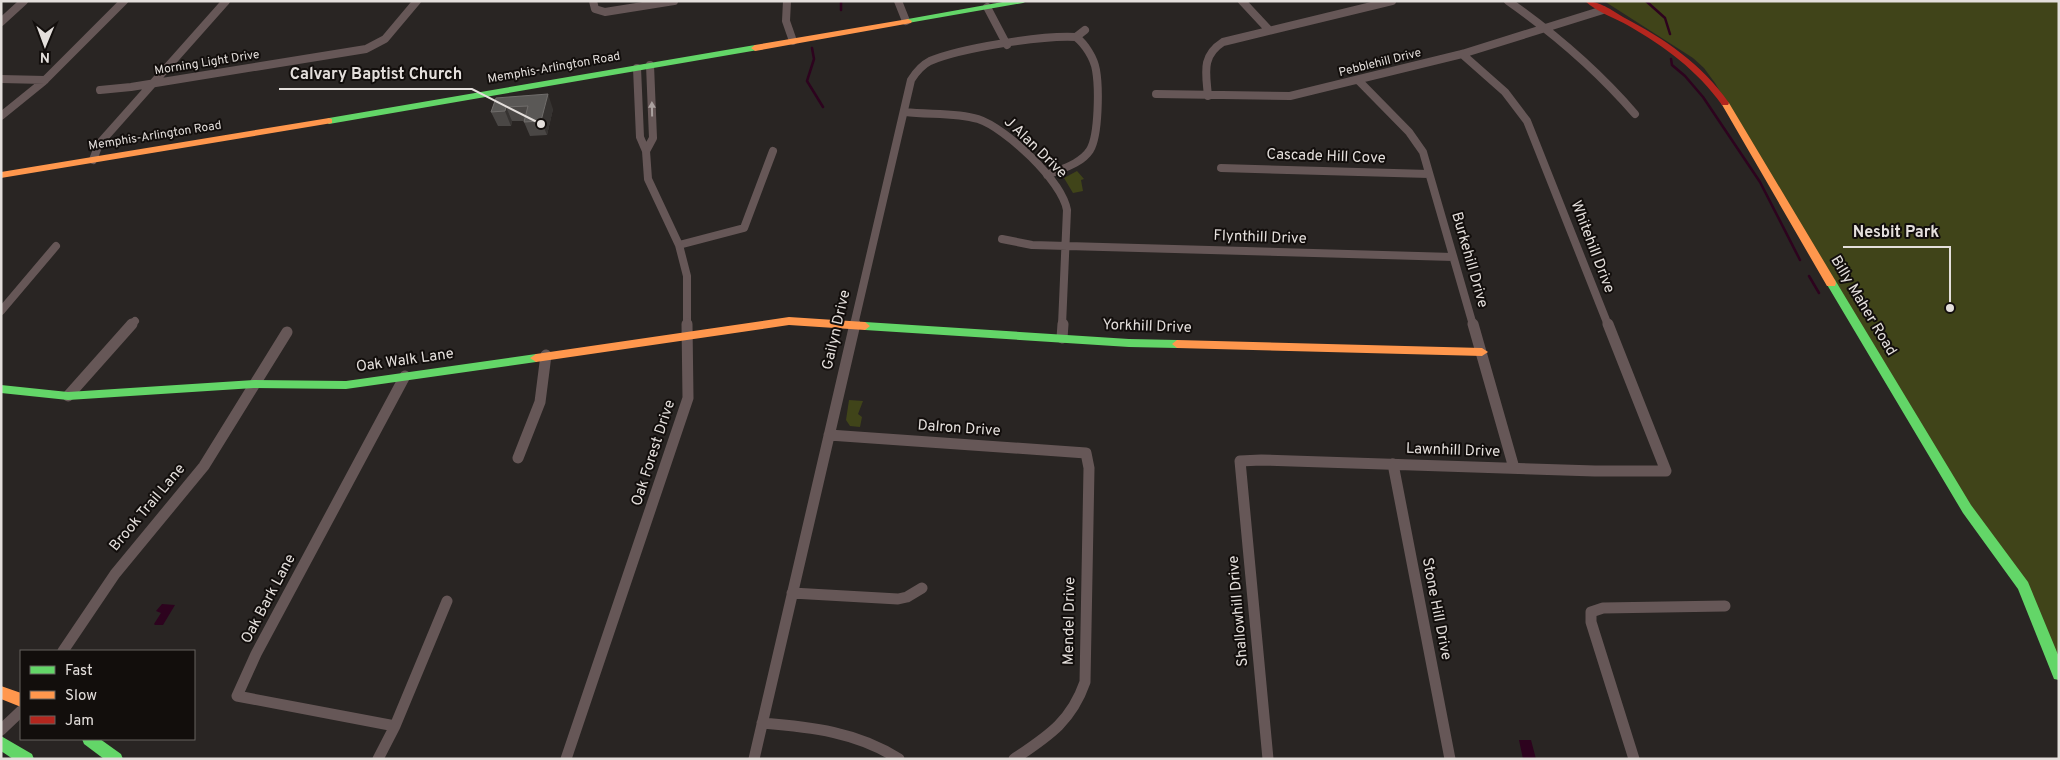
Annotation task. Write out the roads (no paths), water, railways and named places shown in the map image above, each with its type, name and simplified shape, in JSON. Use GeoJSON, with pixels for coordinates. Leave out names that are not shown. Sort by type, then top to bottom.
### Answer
{"type":"FeatureCollection","features":[{"type":"Feature","properties":{"kind":"street"},"geometry":{"type":"LineString","coordinates":[[1,22],[24,1]]}},
{"type":"Feature","properties":{"kind":"street"},"geometry":{"type":"LineString","coordinates":[[1,116],[45,80],[124,1]]}},
{"type":"Feature","properties":{"kind":"street"},"geometry":{"type":"LineString","coordinates":[[93,160],[99,144],[226,1]]}},
{"type":"Feature","properties":{"kind":"street","name":"Morning Light Drive"},"geometry":{"type":"LineString","coordinates":[[100,90],[366,49],[385,40],[417,1]]}},
{"type":"Feature","properties":{"kind":"street"},"geometry":{"type":"LineString","coordinates":[[593,1],[598,11]]}},
{"type":"Feature","properties":{"kind":"street"},"geometry":{"type":"LineString","coordinates":[[592,16],[598,11],[612,11],[674,1]]}},
{"type":"Feature","properties":{"kind":"street"},"geometry":{"type":"LineString","coordinates":[[787,1],[786,21],[793,41]]}},
{"type":"Feature","properties":{"kind":"street"},"geometry":{"type":"LineString","coordinates":[[898,1],[906,21]]}},
{"type":"Feature","properties":{"kind":"street","name":"Memphis-Arlington Road"},"geometry":{"type":"LineString","coordinates":[[1,175],[1023,1]]}},
{"type":"Feature","properties":{"kind":"street"},"geometry":{"type":"LineString","coordinates":[[1242,1],[1269,30]]}},
{"type":"Feature","properties":{"kind":"street"},"geometry":{"type":"LineString","coordinates":[[1208,96],[1205,65],[1207,57],[1212,49],[1227,40],[1392,1]]}},
{"type":"Feature","properties":{"kind":"street"},"geometry":{"type":"LineString","coordinates":[[1508,1],[1546,27],[1597,72],[1635,114]]}},
{"type":"Feature","properties":{"kind":"street","name":"Billy Maher Road"},"geometry":{"type":"LineString","coordinates":[[1589,1],[1649,34],[1687,60],[1716,89],[1736,118],[1823,269],[1967,508],[2023,586],[2059,674]]}},
{"type":"Feature","properties":{"kind":"street"},"geometry":{"type":"LineString","coordinates":[[987,8],[1006,45]]}},
{"type":"Feature","properties":{"kind":"street","name":"Pebblehill Drive"},"geometry":{"type":"LineString","coordinates":[[1156,94],[1290,96],[1462,54],[1604,10]]}},
{"type":"Feature","properties":{"kind":"street"},"geometry":{"type":"LineString","coordinates":[[1047,175],[1074,164],[1083,158],[1089,152],[1095,139],[1095,68],[1081,42],[1076,37],[1085,30]]}},
{"type":"Feature","properties":{"kind":"street","name":"Gailyn Drive"},"geometry":{"type":"LineString","coordinates":[[754,759],[853,326],[912,80],[923,66],[948,55],[1057,36],[1076,37]]}},
{"type":"Feature","properties":{"kind":"street","name":"Whitehill Drive"},"geometry":{"type":"LineString","coordinates":[[1462,54],[1505,92],[1527,121],[1666,471]]}},
{"type":"Feature","properties":{"kind":"street","name":"Oak Forest Drive"},"geometry":{"type":"LineString","coordinates":[[646,151],[653,138],[650,66]]}},
{"type":"Feature","properties":{"kind":"street","name":"Oak Forest Drive"},"geometry":{"type":"LineString","coordinates":[[566,759],[686,407],[689,378],[688,276],[679,244],[648,179],[646,151],[640,137],[637,68]]}},
{"type":"Feature","properties":{"kind":"street"},"geometry":{"type":"LineString","coordinates":[[1,79],[45,80]]}},
{"type":"Feature","properties":{"kind":"street","name":"Burkehill Drive"},"geometry":{"type":"LineString","coordinates":[[1358,80],[1415,139],[1423,152],[1514,468]]}},
{"type":"Feature","properties":{"kind":"street","name":"J Alan Drive"},"geometry":{"type":"LineString","coordinates":[[904,112],[970,117],[991,124],[1047,175],[1065,199],[1067,210],[1062,338]]}},
{"type":"Feature","properties":{"kind":"street"},"geometry":{"type":"LineString","coordinates":[[679,244],[744,228],[774,151]]}},
{"type":"Feature","properties":{"kind":"street","name":"Cascade Hill Cove"},"geometry":{"type":"LineString","coordinates":[[1221,168],[1429,174]]}},
{"type":"Feature","properties":{"kind":"street","name":"Flynthill Drive"},"geometry":{"type":"LineString","coordinates":[[1002,240],[1024,244],[1065,246],[1453,257]]}},
{"type":"Feature","properties":{"kind":"street"},"geometry":{"type":"LineString","coordinates":[[1,311],[56,246]]}},
{"type":"Feature","properties":{"kind":"street"},"geometry":{"type":"LineString","coordinates":[[68,396],[135,321]]}},
{"type":"Feature","properties":{"kind":"street","name":"Oak Walk Lane"},"geometry":{"type":"LineString","coordinates":[[1,389],[68,396],[254,384],[346,385],[688,334],[789,321],[811,324]]}},
{"type":"Feature","properties":{"kind":"street","name":"Yorkhill Drive"},"geometry":{"type":"LineString","coordinates":[[811,324],[1129,343],[1482,352]]}},
{"type":"Feature","properties":{"kind":"street","name":"Brook Trail Lane"},"geometry":{"type":"LineString","coordinates":[[64,650],[115,574],[204,466],[287,332]]}},
{"type":"Feature","properties":{"kind":"street"},"geometry":{"type":"LineString","coordinates":[[518,458],[540,402],[546,356]]}},
{"type":"Feature","properties":{"kind":"street","name":"Oak Bark Lane"},"geometry":{"type":"LineString","coordinates":[[396,726],[237,696],[256,654],[405,376]]}},
{"type":"Feature","properties":{"kind":"street","name":"Dalron Drive"},"geometry":{"type":"LineString","coordinates":[[829,435],[1086,453]]}},
{"type":"Feature","properties":{"kind":"street","name":"Mendel Drive"},"geometry":{"type":"LineString","coordinates":[[1014,759],[1066,721],[1077,705],[1085,682],[1089,468],[1086,453]]}},
{"type":"Feature","properties":{"kind":"street","name":"Lawnhill Drive"},"geometry":{"type":"LineString","coordinates":[[1240,461],[1261,460],[1595,471],[1666,471]]}},
{"type":"Feature","properties":{"kind":"street","name":"Shallowhill Drive"},"geometry":{"type":"LineString","coordinates":[[1240,461],[1268,759]]}},
{"type":"Feature","properties":{"kind":"street","name":"Stone Hill Drive"},"geometry":{"type":"LineString","coordinates":[[1393,464],[1450,759]]}},
{"type":"Feature","properties":{"kind":"street"},"geometry":{"type":"LineString","coordinates":[[792,593],[898,599],[907,597],[922,588]]}},
{"type":"Feature","properties":{"kind":"street"},"geometry":{"type":"LineString","coordinates":[[378,759],[396,726],[447,601]]}},
{"type":"Feature","properties":{"kind":"street"},"geometry":{"type":"LineString","coordinates":[[1634,759],[1591,622],[1591,612],[1603,608],[1726,606]]}},
{"type":"Feature","properties":{"kind":"street"},"geometry":{"type":"LineString","coordinates":[[1,692],[20,700]]}},
{"type":"Feature","properties":{"kind":"street"},"geometry":{"type":"LineString","coordinates":[[1,730],[20,711]]}},
{"type":"Feature","properties":{"kind":"street"},"geometry":{"type":"LineString","coordinates":[[762,723],[832,730],[866,740],[899,759]]}},
{"type":"Feature","properties":{"kind":"street"},"geometry":{"type":"LineString","coordinates":[[90,740],[116,759]]}},
{"type":"Feature","properties":{"kind":"street"},"geometry":{"type":"LineString","coordinates":[[1,743],[27,759]]}},
{"type":"Feature","properties":{"kind":"waterway"},"geometry":{"type":"LineString","coordinates":[[841,1],[841,10]]}},
{"type":"Feature","properties":{"kind":"waterway"},"geometry":{"type":"LineString","coordinates":[[1646,1],[1665,18],[1670,34]]}},
{"type":"Feature","properties":{"kind":"waterway"},"geometry":{"type":"LineString","coordinates":[[812,48],[814,59],[807,81],[823,107]]}},
{"type":"Feature","properties":{"kind":"waterway"},"geometry":{"type":"LineString","coordinates":[[1671,59],[1672,65],[1685,76],[1703,97],[1760,182],[1800,260]]}},
{"type":"Feature","properties":{"kind":"waterway"},"geometry":{"type":"LineString","coordinates":[[1809,276],[1819,293]]}},
{"type":"Feature","properties":{"kind":"place","name":"Calvary Baptist Church"},"geometry":{"type":"Point","coordinates":[541,124]}},
{"type":"Feature","properties":{"kind":"place","name":"Nesbit Park"},"geometry":{"type":"Point","coordinates":[1950,308]}}]}
